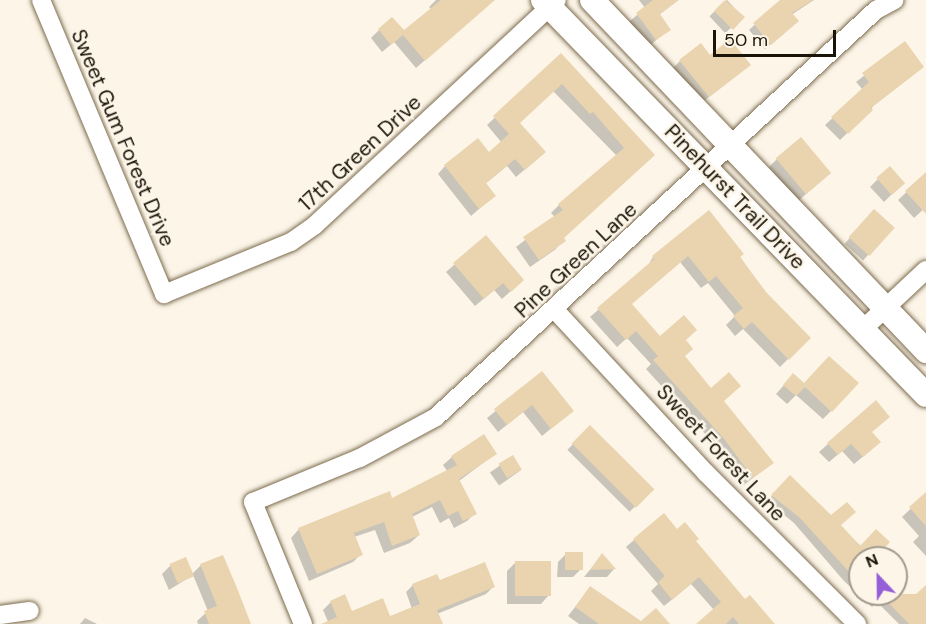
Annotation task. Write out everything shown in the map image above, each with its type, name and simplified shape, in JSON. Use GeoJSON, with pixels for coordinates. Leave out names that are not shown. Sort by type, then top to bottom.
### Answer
{"type":"FeatureCollection","features":[{"type":"Feature","properties":{"kind":"street","name":"Sweet Gum Forest Drive"},"geometry":{"type":"LineString","coordinates":[[41,0],[164,294]]}},
{"type":"Feature","properties":{"kind":"street","name":"Pinehurst Trail Drive"},"geometry":{"type":"LineString","coordinates":[[592,0],[926,351]]}},
{"type":"Feature","properties":{"kind":"street","name":"Pine Green Lane"},"geometry":{"type":"LineString","coordinates":[[303,624],[253,502],[360,458],[436,417],[555,310],[876,10],[895,0]]}},
{"type":"Feature","properties":{"kind":"street","name":"17th Green Drive"},"geometry":{"type":"LineString","coordinates":[[164,294],[291,242],[315,225],[550,2]]}},
{"type":"Feature","properties":{"kind":"street","name":"Pinehurst Trail Drive"},"geometry":{"type":"LineString","coordinates":[[550,2],[926,395]]}},
{"type":"Feature","properties":{"kind":"street"},"geometry":{"type":"LineString","coordinates":[[862,330],[926,270]]}},
{"type":"Feature","properties":{"kind":"street","name":"Sweet Forest Lane"},"geometry":{"type":"LineString","coordinates":[[555,310],[706,473],[856,624]]}},
{"type":"Feature","properties":{"kind":"street"},"geometry":{"type":"LineString","coordinates":[[0,615],[30,611]]}},
{"type":"Feature","properties":{"kind":"building"},"geometry":{"type":"Polygon","coordinates":[[[441,0],[495,0],[425,61],[403,35],[391,45],[378,29],[392,17],[404,30],[441,0]]]}},
{"type":"Feature","properties":{"kind":"building"},"geometry":{"type":"Polygon","coordinates":[[[653,0],[679,0],[660,14],[671,30],[656,40],[636,13],[653,0]]]}},
{"type":"Feature","properties":{"kind":"building"},"geometry":{"type":"Polygon","coordinates":[[[725,0],[745,17],[733,30],[714,11],[725,0]]]}},
{"type":"Feature","properties":{"kind":"building"},"geometry":{"type":"Polygon","coordinates":[[[780,0],[813,0],[792,13],[799,21],[771,45],[753,23],[780,0]]]}},
{"type":"Feature","properties":{"kind":"building"},"geometry":{"type":"Polygon","coordinates":[[[730,39],[751,65],[709,97],[679,60],[701,43],[710,55],[730,39]]]}},
{"type":"Feature","properties":{"kind":"building"},"geometry":{"type":"Polygon","coordinates":[[[905,41],[924,67],[871,108],[873,110],[848,134],[831,117],[869,82],[862,73],[905,41]]]}},
{"type":"Feature","properties":{"kind":"building"},"geometry":{"type":"Polygon","coordinates":[[[561,53],[655,155],[564,238],[566,241],[539,260],[523,237],[563,210],[558,204],[624,148],[593,112],[590,114],[562,84],[520,123],[546,152],[525,170],[515,159],[486,183],[496,196],[479,209],[444,165],[478,138],[489,152],[509,134],[493,116],[561,53]]]}},
{"type":"Feature","properties":{"kind":"building"},"geometry":{"type":"Polygon","coordinates":[[[801,137],[831,173],[806,194],[776,158],[801,137]]]}},
{"type":"Feature","properties":{"kind":"building"},"geometry":{"type":"Polygon","coordinates":[[[890,166],[905,183],[892,195],[876,178],[890,166]]]}},
{"type":"Feature","properties":{"kind":"building"},"geometry":{"type":"Polygon","coordinates":[[[926,172],[926,214],[905,191],[926,172]]]}},
{"type":"Feature","properties":{"kind":"building"},"geometry":{"type":"Polygon","coordinates":[[[874,209],[895,228],[869,256],[849,237],[874,209]]]}},
{"type":"Feature","properties":{"kind":"building"},"geometry":{"type":"Polygon","coordinates":[[[709,210],[744,254],[740,257],[766,292],[811,338],[789,360],[752,322],[744,329],[733,316],[743,308],[716,276],[709,282],[688,256],[632,304],[660,336],[684,315],[697,330],[686,340],[693,349],[685,356],[711,388],[729,372],[741,386],[724,401],[774,463],[753,478],[725,440],[653,360],[658,356],[636,331],[626,340],[597,308],[654,259],[652,256],[709,210]]]}},
{"type":"Feature","properties":{"kind":"building"},"geometry":{"type":"Polygon","coordinates":[[[486,235],[524,280],[511,292],[503,283],[484,299],[453,263],[486,235]]]}},
{"type":"Feature","properties":{"kind":"building"},"geometry":{"type":"Polygon","coordinates":[[[829,356],[859,383],[832,412],[805,387],[796,396],[783,385],[793,373],[804,383],[829,356]]]}},
{"type":"Feature","properties":{"kind":"building"},"geometry":{"type":"Polygon","coordinates":[[[542,371],[574,411],[551,429],[532,405],[507,425],[494,409],[542,371]]]}},
{"type":"Feature","properties":{"kind":"building"},"geometry":{"type":"Polygon","coordinates":[[[876,400],[890,417],[872,432],[881,442],[863,457],[851,444],[838,455],[827,443],[876,400]]]}},
{"type":"Feature","properties":{"kind":"building"},"geometry":{"type":"Polygon","coordinates":[[[590,425],[654,489],[636,508],[572,443],[590,425]]]}},
{"type":"Feature","properties":{"kind":"building"},"geometry":{"type":"Polygon","coordinates":[[[484,434],[497,454],[459,479],[477,514],[463,521],[458,511],[448,516],[440,500],[412,514],[420,535],[392,546],[384,522],[354,533],[363,555],[317,574],[298,528],[390,491],[392,498],[457,465],[451,456],[484,434]]]}},
{"type":"Feature","properties":{"kind":"building"},"geometry":{"type":"Polygon","coordinates":[[[513,455],[522,470],[507,478],[498,464],[513,455]]]}},
{"type":"Feature","properties":{"kind":"building"},"geometry":{"type":"Polygon","coordinates":[[[790,475],[831,515],[847,502],[856,512],[841,525],[860,546],[848,546],[848,571],[800,518],[771,495],[790,475]]]}},
{"type":"Feature","properties":{"kind":"building"},"geometry":{"type":"Polygon","coordinates":[[[926,492],[926,526],[909,507],[926,492]]]}},
{"type":"Feature","properties":{"kind":"building"},"geometry":{"type":"Polygon","coordinates":[[[664,513],[677,529],[685,522],[699,539],[696,541],[745,599],[750,595],[775,624],[739,624],[733,617],[726,624],[696,624],[721,602],[699,577],[672,600],[658,582],[665,576],[633,539],[664,513]]]}},
{"type":"Feature","properties":{"kind":"building"},"geometry":{"type":"Polygon","coordinates":[[[876,529],[890,542],[886,546],[860,546],[876,529]]]}},
{"type":"Feature","properties":{"kind":"building"},"geometry":{"type":"Polygon","coordinates":[[[565,552],[583,552],[583,570],[565,570],[565,552]]]}},
{"type":"Feature","properties":{"kind":"building"},"geometry":{"type":"Polygon","coordinates":[[[602,553],[616,569],[590,570],[602,553]]]}},
{"type":"Feature","properties":{"kind":"building"},"geometry":{"type":"Polygon","coordinates":[[[223,555],[251,624],[209,624],[204,611],[217,606],[200,564],[223,555]]]}},
{"type":"Feature","properties":{"kind":"building"},"geometry":{"type":"Polygon","coordinates":[[[186,557],[194,576],[178,583],[169,564],[186,557]]]}},
{"type":"Feature","properties":{"kind":"building"},"geometry":{"type":"Polygon","coordinates":[[[515,561],[551,561],[551,596],[515,596],[515,561]]]}},
{"type":"Feature","properties":{"kind":"building"},"geometry":{"type":"Polygon","coordinates":[[[485,562],[495,587],[437,610],[443,624],[321,624],[337,617],[330,601],[345,594],[352,611],[383,598],[390,616],[420,604],[412,584],[437,574],[440,580],[485,562]]]}},
{"type":"Feature","properties":{"kind":"building"},"geometry":{"type":"Polygon","coordinates":[[[926,585],[926,624],[909,624],[892,606],[908,606],[908,594],[916,594],[926,585]]]}},
{"type":"Feature","properties":{"kind":"building"},"geometry":{"type":"Polygon","coordinates":[[[590,586],[641,621],[656,608],[670,624],[599,624],[575,607],[590,586]]]}}]}
